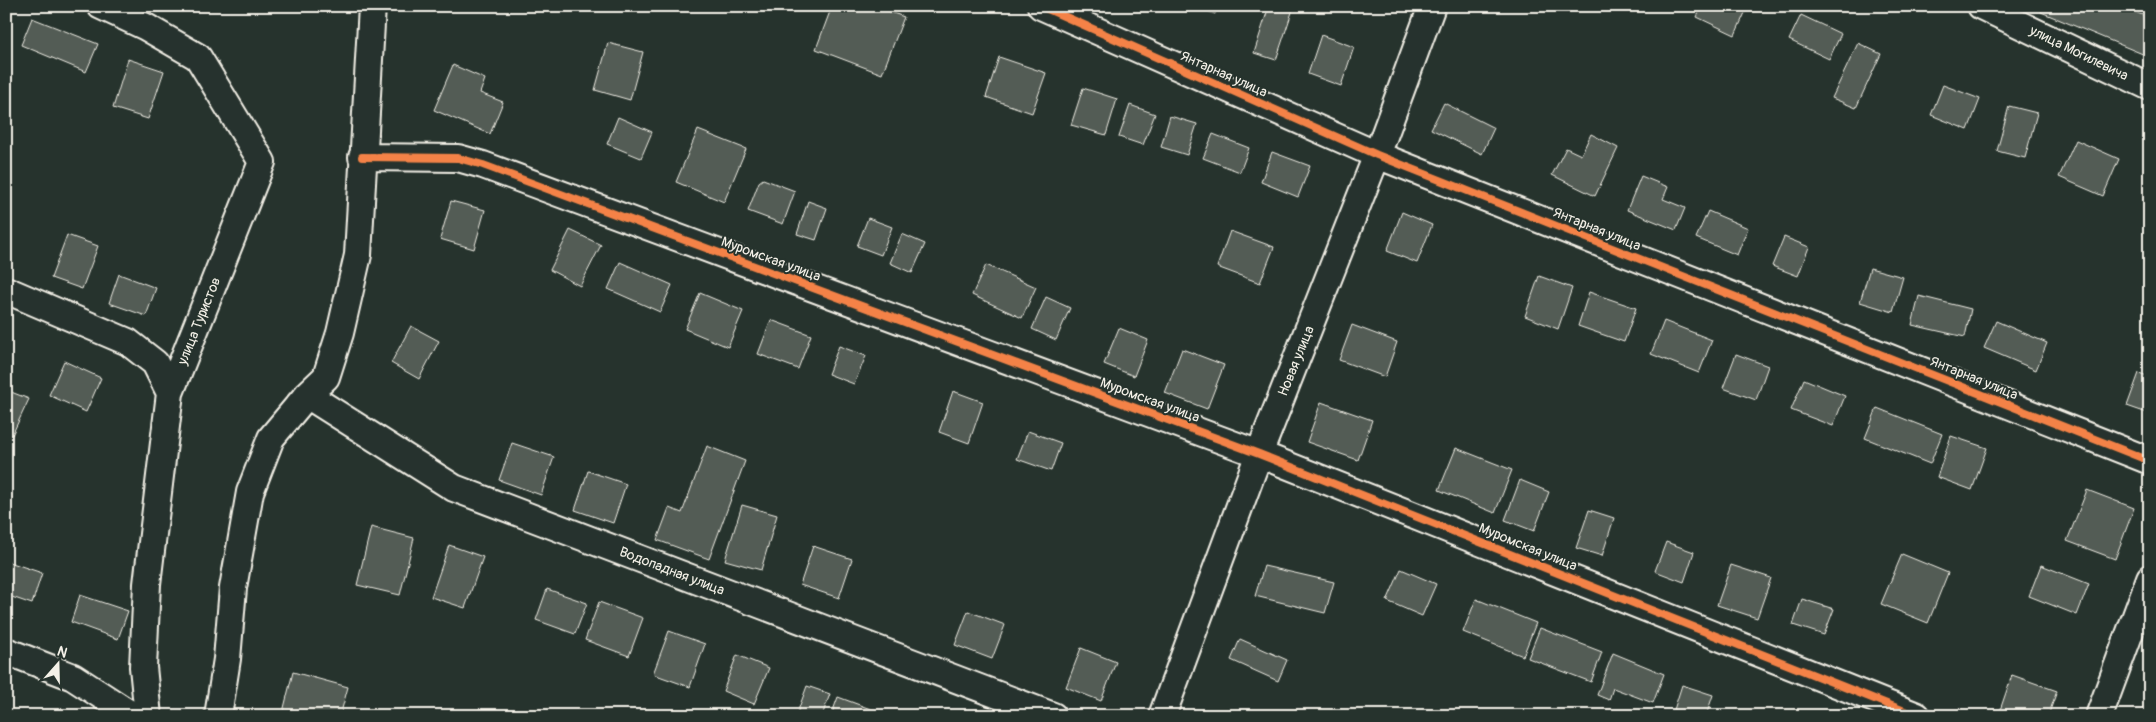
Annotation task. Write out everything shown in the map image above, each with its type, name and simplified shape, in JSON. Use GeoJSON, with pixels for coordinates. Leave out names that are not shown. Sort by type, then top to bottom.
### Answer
{"type":"FeatureCollection","features":[{"type":"Feature","properties":{"kind":"street","name":"улица Туристов"},"geometry":{"type":"LineString","coordinates":[[101,6],[146,27],[198,57],[262,162],[170,393],[147,584],[143,666],[148,716]]}},
{"type":"Feature","properties":{"kind":"street"},"geometry":{"type":"LineString","coordinates":[[218,716],[227,659],[234,588],[250,492],[271,438],[307,395],[326,377],[340,333],[358,255],[362,157],[372,6]]}},
{"type":"Feature","properties":{"kind":"street","name":"Янтарная улица"},"geometry":{"type":"LineString","coordinates":[[1041,6],[1377,155],[2150,461]]}},
{"type":"Feature","properties":{"kind":"street","name":"Новая улица"},"geometry":{"type":"LineString","coordinates":[[1162,716],[1259,454],[1377,155],[1432,6]]}},
{"type":"Feature","properties":{"kind":"street","name":"улица Могилевича"},"geometry":{"type":"LineString","coordinates":[[1981,6],[2150,87]]}},
{"type":"Feature","properties":{"kind":"street","name":"Муромская улица"},"geometry":{"type":"LineString","coordinates":[[362,157],[458,158],[483,165],[1259,454],[1917,716]]}},
{"type":"Feature","properties":{"kind":"street"},"geometry":{"type":"LineString","coordinates":[[6,290],[128,342],[155,363],[170,393]]}},
{"type":"Feature","properties":{"kind":"street","name":"Водопадная улица"},"geometry":{"type":"LineString","coordinates":[[307,395],[454,488],[1053,716]]}},
{"type":"Feature","properties":{"kind":"street"},"geometry":{"type":"LineString","coordinates":[[2098,716],[2150,578]]}},
{"type":"Feature","properties":{"kind":"street"},"geometry":{"type":"LineString","coordinates":[[6,651],[73,677],[133,716]]}},
{"type":"Feature","properties":{"kind":"building"},"geometry":{"type":"Polygon","coordinates":[[[832,6],[874,6],[904,17],[882,74],[816,49],[832,6]]]}},
{"type":"Feature","properties":{"kind":"building"},"geometry":{"type":"Polygon","coordinates":[[[1193,6],[1218,6],[1215,14],[1193,6]]]}},
{"type":"Feature","properties":{"kind":"building"},"geometry":{"type":"Polygon","coordinates":[[[1269,6],[1284,6],[1293,9],[1276,60],[1254,53],[1269,6]]]}},
{"type":"Feature","properties":{"kind":"building"},"geometry":{"type":"Polygon","coordinates":[[[1702,6],[1748,6],[1735,35],[1697,17],[1702,6]]]}},
{"type":"Feature","properties":{"kind":"building"},"geometry":{"type":"Polygon","coordinates":[[[2043,6],[2120,6],[2150,18],[2150,57],[2041,12],[2043,6]]]}},
{"type":"Feature","properties":{"kind":"building"},"geometry":{"type":"Polygon","coordinates":[[[1801,15],[1841,34],[1829,59],[1789,40],[1801,15]]]}},
{"type":"Feature","properties":{"kind":"building"},"geometry":{"type":"Polygon","coordinates":[[[32,18],[98,44],[86,72],[21,45],[32,18]]]}},
{"type":"Feature","properties":{"kind":"building"},"geometry":{"type":"Polygon","coordinates":[[[1321,35],[1354,47],[1341,86],[1308,74],[1321,35]]]}},
{"type":"Feature","properties":{"kind":"building"},"geometry":{"type":"Polygon","coordinates":[[[608,43],[643,52],[630,100],[595,90],[608,43]]]}},
{"type":"Feature","properties":{"kind":"building"},"geometry":{"type":"Polygon","coordinates":[[[1858,43],[1881,54],[1856,108],[1832,98],[1858,43]]]}},
{"type":"Feature","properties":{"kind":"building"},"geometry":{"type":"Polygon","coordinates":[[[999,57],[1046,73],[1032,113],[986,97],[999,57]]]}},
{"type":"Feature","properties":{"kind":"building"},"geometry":{"type":"Polygon","coordinates":[[[128,59],[164,71],[148,119],[113,108],[128,59]]]}},
{"type":"Feature","properties":{"kind":"building"},"geometry":{"type":"Polygon","coordinates":[[[453,65],[485,79],[480,93],[503,102],[490,134],[434,110],[453,65]]]}},
{"type":"Feature","properties":{"kind":"building"},"geometry":{"type":"Polygon","coordinates":[[[1943,85],[1980,99],[1968,130],[1931,115],[1943,85]]]}},
{"type":"Feature","properties":{"kind":"building"},"geometry":{"type":"Polygon","coordinates":[[[1083,88],[1117,99],[1106,135],[1071,125],[1083,88]]]}},
{"type":"Feature","properties":{"kind":"building"},"geometry":{"type":"Polygon","coordinates":[[[1444,103],[1494,128],[1482,154],[1431,129],[1444,103]]]}},
{"type":"Feature","properties":{"kind":"building"},"geometry":{"type":"Polygon","coordinates":[[[1130,105],[1155,114],[1143,145],[1119,137],[1130,105]]]}},
{"type":"Feature","properties":{"kind":"building"},"geometry":{"type":"Polygon","coordinates":[[[2009,106],[2037,113],[2025,158],[1997,151],[2009,106]]]}},
{"type":"Feature","properties":{"kind":"building"},"geometry":{"type":"Polygon","coordinates":[[[1170,116],[1197,124],[1187,155],[1161,147],[1170,116]]]}},
{"type":"Feature","properties":{"kind":"building"},"geometry":{"type":"Polygon","coordinates":[[[618,117],[652,132],[641,158],[607,144],[618,117]]]}},
{"type":"Feature","properties":{"kind":"building"},"geometry":{"type":"Polygon","coordinates":[[[698,130],[746,149],[724,202],[676,182],[698,130]]]}},
{"type":"Feature","properties":{"kind":"building"},"geometry":{"type":"Polygon","coordinates":[[[1213,134],[1249,148],[1240,172],[1203,158],[1213,134]]]}},
{"type":"Feature","properties":{"kind":"building"},"geometry":{"type":"Polygon","coordinates":[[[1591,134],[1618,148],[1595,196],[1552,175],[1566,148],[1581,155],[1591,134]]]}},
{"type":"Feature","properties":{"kind":"building"},"geometry":{"type":"Polygon","coordinates":[[[2076,140],[2119,159],[2103,196],[2059,177],[2076,140]]]}},
{"type":"Feature","properties":{"kind":"building"},"geometry":{"type":"Polygon","coordinates":[[[1272,152],[1310,166],[1298,197],[1261,182],[1272,152]]]}},
{"type":"Feature","properties":{"kind":"building"},"geometry":{"type":"Polygon","coordinates":[[[1641,176],[1668,187],[1663,199],[1685,208],[1676,230],[1627,210],[1641,176]]]}},
{"type":"Feature","properties":{"kind":"building"},"geometry":{"type":"Polygon","coordinates":[[[763,179],[795,191],[783,224],[748,211],[759,182],[763,179]]]}},
{"type":"Feature","properties":{"kind":"building"},"geometry":{"type":"Polygon","coordinates":[[[451,201],[485,210],[474,249],[440,239],[451,201]]]}},
{"type":"Feature","properties":{"kind":"building"},"geometry":{"type":"Polygon","coordinates":[[[808,201],[827,208],[816,240],[797,234],[808,201]]]}},
{"type":"Feature","properties":{"kind":"building"},"geometry":{"type":"Polygon","coordinates":[[[1708,211],[1748,228],[1737,255],[1696,238],[1708,211]]]}},
{"type":"Feature","properties":{"kind":"building"},"geometry":{"type":"Polygon","coordinates":[[[1402,212],[1432,225],[1417,263],[1387,251],[1402,212]]]}},
{"type":"Feature","properties":{"kind":"building"},"geometry":{"type":"Polygon","coordinates":[[[868,218],[892,227],[881,255],[857,246],[868,218]]]}},
{"type":"Feature","properties":{"kind":"building"},"geometry":{"type":"Polygon","coordinates":[[[570,230],[601,245],[580,286],[550,270],[570,230]]]}},
{"type":"Feature","properties":{"kind":"building"},"geometry":{"type":"Polygon","coordinates":[[[1230,231],[1274,247],[1260,283],[1217,267],[1230,231]]]}},
{"type":"Feature","properties":{"kind":"building"},"geometry":{"type":"Polygon","coordinates":[[[902,234],[925,244],[912,273],[890,263],[902,234]]]}},
{"type":"Feature","properties":{"kind":"building"},"geometry":{"type":"Polygon","coordinates":[[[67,235],[98,246],[82,289],[51,278],[67,235]]]}},
{"type":"Feature","properties":{"kind":"building"},"geometry":{"type":"Polygon","coordinates":[[[1784,237],[1809,247],[1798,276],[1772,266],[1784,237]]]}},
{"type":"Feature","properties":{"kind":"building"},"geometry":{"type":"Polygon","coordinates":[[[620,262],[672,285],[660,312],[608,289],[620,262]]]}},
{"type":"Feature","properties":{"kind":"building"},"geometry":{"type":"Polygon","coordinates":[[[986,265],[1036,287],[1022,318],[972,295],[986,265]]]}},
{"type":"Feature","properties":{"kind":"building"},"geometry":{"type":"Polygon","coordinates":[[[1870,268],[1903,277],[1893,312],[1860,302],[1870,268]]]}},
{"type":"Feature","properties":{"kind":"building"},"geometry":{"type":"Polygon","coordinates":[[[119,274],[156,288],[146,316],[109,303],[119,274]]]}},
{"type":"Feature","properties":{"kind":"building"},"geometry":{"type":"Polygon","coordinates":[[[1539,276],[1572,288],[1558,329],[1525,316],[1539,276]]]}},
{"type":"Feature","properties":{"kind":"building"},"geometry":{"type":"Polygon","coordinates":[[[1589,292],[1636,308],[1624,342],[1578,326],[1589,292]]]}},
{"type":"Feature","properties":{"kind":"building"},"geometry":{"type":"Polygon","coordinates":[[[700,293],[743,311],[728,347],[685,329],[700,293]]]}},
{"type":"Feature","properties":{"kind":"building"},"geometry":{"type":"Polygon","coordinates":[[[1919,296],[1971,309],[1965,337],[1912,325],[1919,296]]]}},
{"type":"Feature","properties":{"kind":"building"},"geometry":{"type":"Polygon","coordinates":[[[1046,297],[1070,308],[1056,340],[1032,329],[1046,297]]]}},
{"type":"Feature","properties":{"kind":"building"},"geometry":{"type":"Polygon","coordinates":[[[771,320],[811,335],[798,369],[758,354],[771,320]]]}},
{"type":"Feature","properties":{"kind":"building"},"geometry":{"type":"Polygon","coordinates":[[[1664,321],[1712,340],[1699,373],[1651,354],[1664,321]]]}},
{"type":"Feature","properties":{"kind":"building"},"geometry":{"type":"Polygon","coordinates":[[[1996,321],[2047,343],[2036,370],[1984,348],[1996,321]]]}},
{"type":"Feature","properties":{"kind":"building"},"geometry":{"type":"Polygon","coordinates":[[[1352,325],[1397,342],[1385,377],[1339,360],[1352,325]]]}},
{"type":"Feature","properties":{"kind":"building"},"geometry":{"type":"Polygon","coordinates":[[[411,326],[439,341],[419,379],[391,363],[411,326]]]}},
{"type":"Feature","properties":{"kind":"building"},"geometry":{"type":"Polygon","coordinates":[[[1119,328],[1148,340],[1134,376],[1104,364],[1119,328]]]}},
{"type":"Feature","properties":{"kind":"building"},"geometry":{"type":"Polygon","coordinates":[[[839,346],[866,356],[854,384],[828,374],[839,346]]]}},
{"type":"Feature","properties":{"kind":"building"},"geometry":{"type":"Polygon","coordinates":[[[1182,349],[1224,365],[1207,409],[1165,393],[1182,349]]]}},
{"type":"Feature","properties":{"kind":"building"},"geometry":{"type":"Polygon","coordinates":[[[1736,354],[1768,366],[1756,400],[1723,388],[1736,354]]]}},
{"type":"Feature","properties":{"kind":"building"},"geometry":{"type":"Polygon","coordinates":[[[64,361],[101,378],[86,412],[49,395],[64,361]]]}},
{"type":"Feature","properties":{"kind":"building"},"geometry":{"type":"Polygon","coordinates":[[[2139,373],[2150,377],[2150,414],[2127,406],[2139,373]]]}},
{"type":"Feature","properties":{"kind":"building"},"geometry":{"type":"Polygon","coordinates":[[[1804,379],[1845,396],[1833,426],[1791,410],[1804,379]]]}},
{"type":"Feature","properties":{"kind":"building"},"geometry":{"type":"Polygon","coordinates":[[[6,390],[29,399],[12,435],[6,432],[6,390]]]}},
{"type":"Feature","properties":{"kind":"building"},"geometry":{"type":"Polygon","coordinates":[[[953,391],[983,402],[969,443],[939,432],[953,391]]]}},
{"type":"Feature","properties":{"kind":"building"},"geometry":{"type":"Polygon","coordinates":[[[1321,402],[1372,420],[1358,460],[1307,442],[1321,402]]]}},
{"type":"Feature","properties":{"kind":"building"},"geometry":{"type":"Polygon","coordinates":[[[1877,408],[1942,434],[1930,464],[1865,438],[1877,408]]]}},
{"type":"Feature","properties":{"kind":"building"},"geometry":{"type":"Polygon","coordinates":[[[1028,431],[1061,443],[1051,471],[1017,459],[1028,431]]]}},
{"type":"Feature","properties":{"kind":"building"},"geometry":{"type":"Polygon","coordinates":[[[1951,436],[1987,448],[1972,490],[1937,477],[1951,436]]]}},
{"type":"Feature","properties":{"kind":"building"},"geometry":{"type":"Polygon","coordinates":[[[512,443],[554,457],[541,495],[499,480],[512,443]]]}},
{"type":"Feature","properties":{"kind":"building"},"geometry":{"type":"Polygon","coordinates":[[[707,446],[745,461],[709,559],[657,540],[669,508],[682,513],[707,446]]]}},
{"type":"Feature","properties":{"kind":"building"},"geometry":{"type":"Polygon","coordinates":[[[1456,448],[1512,470],[1495,513],[1439,490],[1456,448]]]}},
{"type":"Feature","properties":{"kind":"building"},"geometry":{"type":"Polygon","coordinates":[[[588,471],[626,484],[613,523],[575,510],[588,471]]]}},
{"type":"Feature","properties":{"kind":"building"},"geometry":{"type":"Polygon","coordinates":[[[1520,480],[1549,492],[1534,531],[1505,520],[1520,480]]]}},
{"type":"Feature","properties":{"kind":"building"},"geometry":{"type":"Polygon","coordinates":[[[2087,490],[2134,508],[2115,559],[2067,541],[2087,490]]]}},
{"type":"Feature","properties":{"kind":"building"},"geometry":{"type":"Polygon","coordinates":[[[742,505],[777,515],[761,570],[725,560],[742,505]]]}},
{"type":"Feature","properties":{"kind":"building"},"geometry":{"type":"Polygon","coordinates":[[[1589,510],[1614,518],[1602,556],[1576,548],[1589,510]]]}},
{"type":"Feature","properties":{"kind":"building"},"geometry":{"type":"Polygon","coordinates":[[[371,527],[414,538],[400,595],[357,585],[371,527]]]}},
{"type":"Feature","properties":{"kind":"building"},"geometry":{"type":"Polygon","coordinates":[[[1666,542],[1694,552],[1684,582],[1655,571],[1666,542]]]}},
{"type":"Feature","properties":{"kind":"building"},"geometry":{"type":"Polygon","coordinates":[[[449,545],[483,557],[465,608],[431,597],[449,545]]]}},
{"type":"Feature","properties":{"kind":"building"},"geometry":{"type":"Polygon","coordinates":[[[813,546],[852,559],[839,598],[800,585],[813,546]]]}},
{"type":"Feature","properties":{"kind":"building"},"geometry":{"type":"Polygon","coordinates":[[[1902,554],[1948,573],[1928,623],[1881,604],[1902,554]]]}},
{"type":"Feature","properties":{"kind":"building"},"geometry":{"type":"Polygon","coordinates":[[[6,561],[42,573],[32,604],[6,595],[6,561]]]}},
{"type":"Feature","properties":{"kind":"building"},"geometry":{"type":"Polygon","coordinates":[[[1731,565],[1771,578],[1757,618],[1717,605],[1731,565]]]}},
{"type":"Feature","properties":{"kind":"building"},"geometry":{"type":"Polygon","coordinates":[[[2041,565],[2089,584],[2077,615],[2029,596],[2041,565]]]}},
{"type":"Feature","properties":{"kind":"building"},"geometry":{"type":"Polygon","coordinates":[[[1264,566],[1334,582],[1325,613],[1255,596],[1264,566]]]}},
{"type":"Feature","properties":{"kind":"building"},"geometry":{"type":"Polygon","coordinates":[[[1401,569],[1436,584],[1422,616],[1387,601],[1401,569]]]}},
{"type":"Feature","properties":{"kind":"building"},"geometry":{"type":"Polygon","coordinates":[[[547,589],[587,603],[575,634],[536,620],[547,589]]]}},
{"type":"Feature","properties":{"kind":"building"},"geometry":{"type":"Polygon","coordinates":[[[80,595],[128,611],[118,639],[71,622],[80,595]]]}},
{"type":"Feature","properties":{"kind":"building"},"geometry":{"type":"Polygon","coordinates":[[[1476,599],[1536,623],[1523,656],[1463,632],[1476,599]]]}},
{"type":"Feature","properties":{"kind":"building"},"geometry":{"type":"Polygon","coordinates":[[[1802,599],[1834,609],[1824,635],[1793,625],[1802,599]]]}},
{"type":"Feature","properties":{"kind":"building"},"geometry":{"type":"Polygon","coordinates":[[[599,602],[643,618],[629,656],[585,640],[599,602]]]}},
{"type":"Feature","properties":{"kind":"building"},"geometry":{"type":"Polygon","coordinates":[[[968,611],[1005,625],[992,659],[955,645],[968,611]]]}},
{"type":"Feature","properties":{"kind":"building"},"geometry":{"type":"Polygon","coordinates":[[[1540,628],[1602,652],[1591,682],[1528,658],[1540,628]]]}},
{"type":"Feature","properties":{"kind":"building"},"geometry":{"type":"Polygon","coordinates":[[[669,631],[705,644],[690,687],[653,674],[669,631]]]}},
{"type":"Feature","properties":{"kind":"building"},"geometry":{"type":"Polygon","coordinates":[[[1240,639],[1287,660],[1278,681],[1231,660],[1240,639]]]}},
{"type":"Feature","properties":{"kind":"building"},"geometry":{"type":"Polygon","coordinates":[[[1081,648],[1116,662],[1101,701],[1066,687],[1081,648]]]}},
{"type":"Feature","properties":{"kind":"building"},"geometry":{"type":"Polygon","coordinates":[[[1613,653],[1664,674],[1653,703],[1613,688],[1609,700],[1597,695],[1613,653]]]}},
{"type":"Feature","properties":{"kind":"building"},"geometry":{"type":"Polygon","coordinates":[[[737,655],[769,668],[754,704],[723,691],[737,655]]]}},
{"type":"Feature","properties":{"kind":"building"},"geometry":{"type":"Polygon","coordinates":[[[293,672],[348,687],[340,716],[282,716],[293,672]]]}},
{"type":"Feature","properties":{"kind":"building"},"geometry":{"type":"Polygon","coordinates":[[[2012,675],[2057,691],[2048,716],[1998,716],[2012,675]]]}},
{"type":"Feature","properties":{"kind":"building"},"geometry":{"type":"Polygon","coordinates":[[[1682,685],[1713,695],[1706,716],[1672,716],[1682,685]]]}},
{"type":"Feature","properties":{"kind":"building"},"geometry":{"type":"Polygon","coordinates":[[[807,686],[830,694],[822,716],[796,716],[807,686]]]}},
{"type":"Feature","properties":{"kind":"building"},"geometry":{"type":"Polygon","coordinates":[[[838,697],[884,714],[884,716],[831,716],[838,697]]]}},
{"type":"Feature","properties":{"kind":"building"},"geometry":{"type":"Polygon","coordinates":[[[1194,709],[1212,716],[1191,716],[1194,709]]]}},
{"type":"Feature","properties":{"kind":"building"},"geometry":{"type":"Polygon","coordinates":[[[1751,711],[1762,716],[1749,716],[1751,711]]]}},
{"type":"Feature","properties":{"kind":"cycle path"},"geometry":{"type":"LineString","coordinates":[[1041,6],[1377,155],[2150,461]]}},
{"type":"Feature","properties":{"kind":"cycle path"},"geometry":{"type":"LineString","coordinates":[[362,157],[458,158],[483,165],[1259,454],[1917,716]]}}]}
